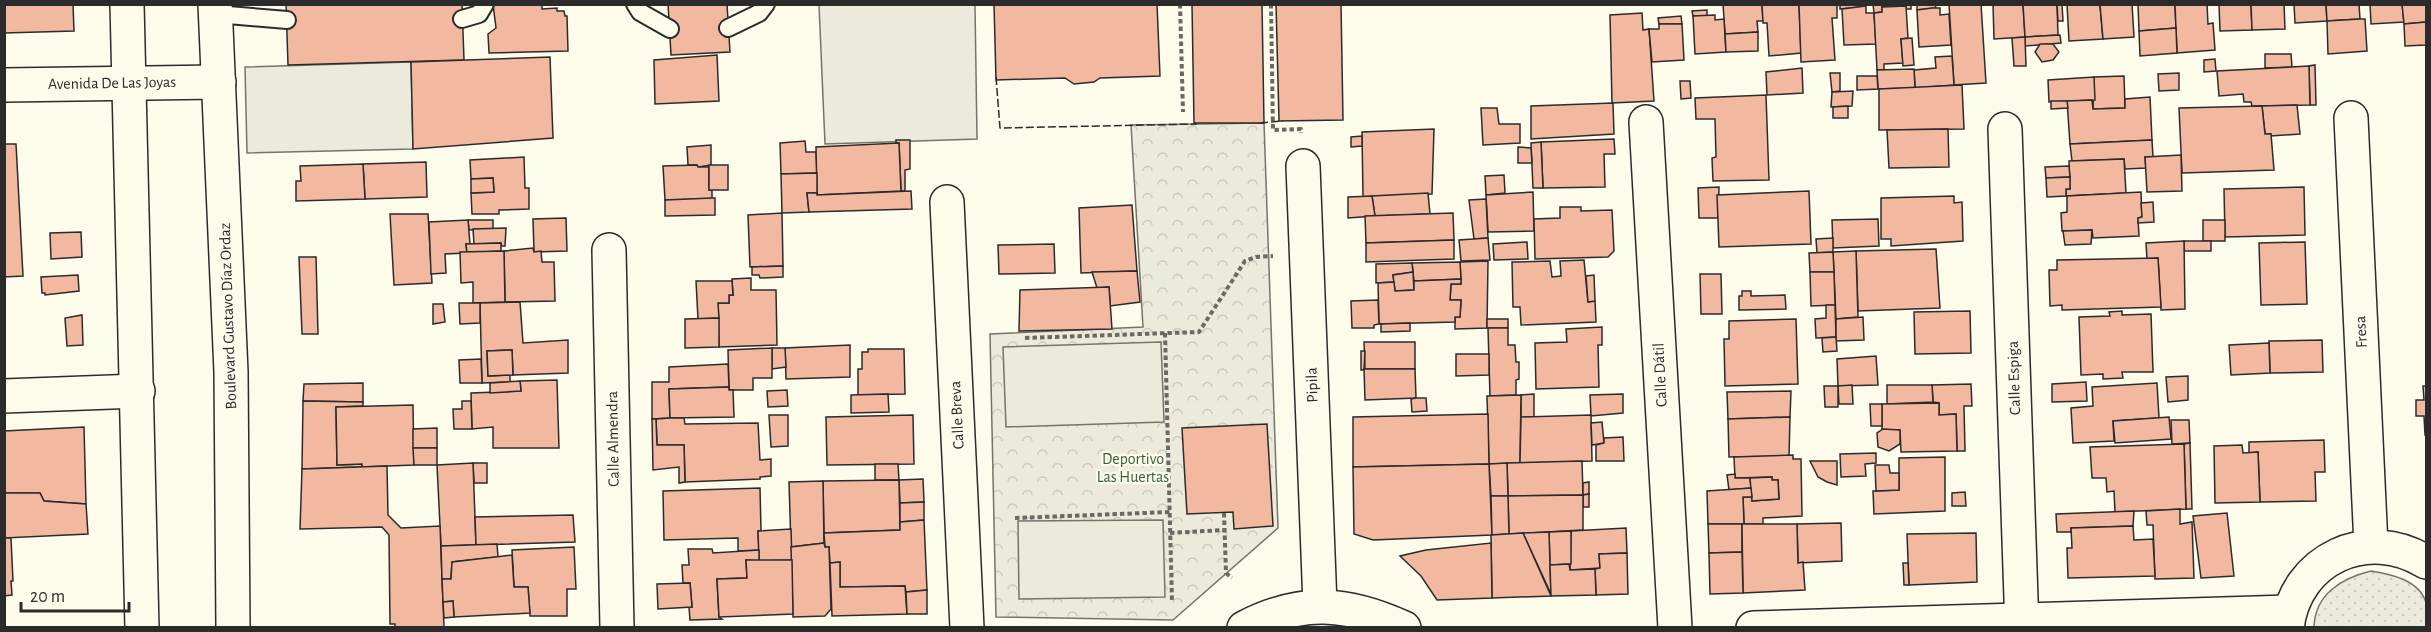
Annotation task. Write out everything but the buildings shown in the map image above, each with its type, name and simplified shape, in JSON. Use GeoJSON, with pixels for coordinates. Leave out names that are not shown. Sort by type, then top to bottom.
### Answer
{"type":"FeatureCollection","features":[{"type":"Feature","properties":{"kind":"street"},"geometry":{"type":"LineString","coordinates":[[127,4],[127,83],[138,391],[142,627]]}},
{"type":"Feature","properties":{"kind":"street","name":"Boulevard Gustavo Díaz Ordaz"},"geometry":{"type":"LineString","coordinates":[[216,9],[231,372],[233,627]]}},
{"type":"Feature","properties":{"kind":"street","name":"Avenida De Las Joyas"},"geometry":{"type":"LineString","coordinates":[[4,85],[219,82]]}},
{"type":"Feature","properties":{"kind":"street","name":"Fresa"},"geometry":{"type":"LineString","coordinates":[[2351,118],[2371,546]]}},
{"type":"Feature","properties":{"kind":"street","name":"Calle Dátil"},"geometry":{"type":"LineString","coordinates":[[1646,122],[1675,627]]}},
{"type":"Feature","properties":{"kind":"street","name":"Calle Espiga"},"geometry":{"type":"LineString","coordinates":[[2005,129],[2022,623]]}},
{"type":"Feature","properties":{"kind":"street","name":"Pipila"},"geometry":{"type":"LineString","coordinates":[[1304,166],[1320,605]]}},
{"type":"Feature","properties":{"kind":"street","name":"Calle Breva"},"geometry":{"type":"LineString","coordinates":[[947,202],[967,627]]}},
{"type":"Feature","properties":{"kind":"street","name":"Calle Almendra"},"geometry":{"type":"LineString","coordinates":[[609,250],[617,627]]}},
{"type":"Feature","properties":{"kind":"street"},"geometry":{"type":"LineString","coordinates":[[4,396],[138,391]]}},
{"type":"Feature","properties":{"kind":"street"},"geometry":{"type":"LineString","coordinates":[[1754,627],[2288,620],[2300,586],[2319,566],[2344,552],[2371,546],[2399,549],[2427,562]]}},
{"type":"Feature","properties":{"kind":"street"},"geometry":{"type":"LineString","coordinates":[[1244,627],[1277,614],[1320,605],[1372,613],[1404,627]]}},
{"type":"Feature","properties":{"kind":"lane"},"geometry":{"type":"LineString","coordinates":[[462,18],[479,14],[485,4]]}},
{"type":"Feature","properties":{"kind":"lane"},"geometry":{"type":"LineString","coordinates":[[635,4],[640,12],[670,29]]}},
{"type":"Feature","properties":{"kind":"lane"},"geometry":{"type":"LineString","coordinates":[[728,28],[759,13],[766,4]]}},
{"type":"Feature","properties":{"kind":"lane"},"geometry":{"type":"LineString","coordinates":[[216,9],[287,20]]}},
{"type":"Feature","properties":{"kind":"path"},"geometry":{"type":"LineString","coordinates":[[1180,4],[1183,112]]}},
{"type":"Feature","properties":{"kind":"path"},"geometry":{"type":"LineString","coordinates":[[1271,4],[1272,122]]}},
{"type":"Feature","properties":{"kind":"path"},"geometry":{"type":"LineString","coordinates":[[1025,338],[1199,332],[1245,261],[1257,257],[1307,252]]}},
{"type":"Feature","properties":{"kind":"path"},"geometry":{"type":"LineString","coordinates":[[1165,333],[1172,601]]}},
{"type":"Feature","properties":{"kind":"path"},"geometry":{"type":"LineString","coordinates":[[1015,518],[1170,512]]}},
{"type":"Feature","properties":{"kind":"path"},"geometry":{"type":"LineString","coordinates":[[1224,513],[1226,573],[1232,578]]}},
{"type":"Feature","properties":{"kind":"path"},"geometry":{"type":"LineString","coordinates":[[1170,533],[1225,530]]}},
{"type":"Feature","properties":{"kind":"green space","name":"Deportivo Las Huertas"},"geometry":{"type":"Polygon","coordinates":[[[1264,123],[1278,528],[1173,620],[996,617],[990,334],[1143,327],[1131,125],[1264,123]]]}},
{"type":"Feature","properties":{"kind":"green space"},"geometry":{"type":"Polygon","coordinates":[[[1161,342],[1164,422],[1006,427],[1003,347],[1161,342]]]}},
{"type":"Feature","properties":{"kind":"green space"},"geometry":{"type":"Polygon","coordinates":[[[1163,520],[1165,597],[1019,599],[1018,521],[1163,520]]]}},
{"type":"Feature","properties":{"kind":"green space"},"geometry":{"type":"Polygon","coordinates":[[[2371,571],[2403,580],[2418,589],[2427,606],[2426,627],[2314,627],[2319,605],[2332,589],[2350,578],[2371,571]]]}},
{"type":"Feature","properties":{"kind":"green space"},"geometry":{"type":"Polygon","coordinates":[[[1310,623],[1355,627],[1290,628],[1310,623]]]}},
{"type":"Feature","properties":{"kind":"shaded area"},"geometry":{"type":"Polygon","coordinates":[[[819,5],[975,5],[977,139],[825,144],[819,5]]]}},
{"type":"Feature","properties":{"kind":"shaded area"},"geometry":{"type":"Polygon","coordinates":[[[411,62],[413,149],[247,153],[245,67],[411,62]]]}},
{"type":"Feature","properties":{"kind":"fence"},"geometry":{"type":"LineString","coordinates":[[996,77],[1000,128],[1197,124]]}},
{"type":"Feature","properties":{"kind":"fence"},"geometry":{"type":"LineString","coordinates":[[1260,123],[1283,121]]}}]}
